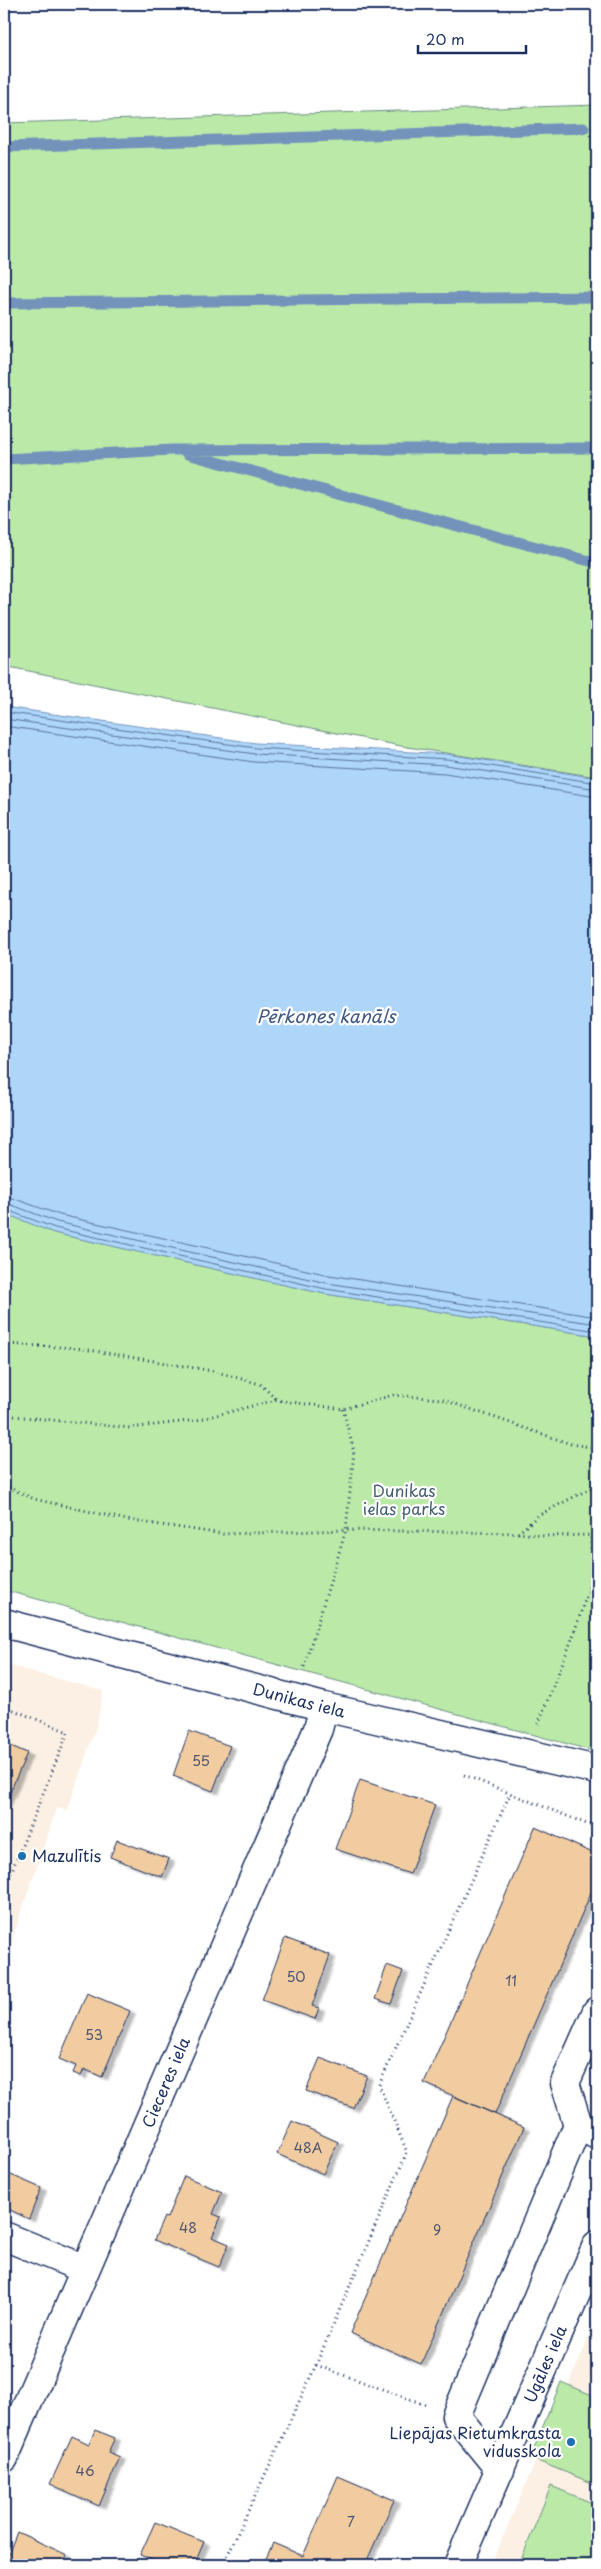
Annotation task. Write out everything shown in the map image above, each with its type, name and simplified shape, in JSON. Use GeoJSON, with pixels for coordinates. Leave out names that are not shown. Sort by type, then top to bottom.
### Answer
{"type":"FeatureCollection","features":[{"type":"Feature","properties":{"kind":"street","name":"Dunikas iela"},"geometry":{"type":"LineString","coordinates":[[4,1622],[324,1707],[597,1770]]}},
{"type":"Feature","properties":{"kind":"street","name":"Cieceres iela"},"geometry":{"type":"LineString","coordinates":[[4,2458],[318,1729],[324,1707]]}},
{"type":"Feature","properties":{"kind":"street"},"geometry":{"type":"LineString","coordinates":[[500,2470],[456,2416],[588,2130],[565,2083],[597,2011]]}},
{"type":"Feature","properties":{"kind":"street"},"geometry":{"type":"LineString","coordinates":[[4,2236],[85,2269]]}},
{"type":"Feature","properties":{"kind":"street","name":"Ugāles iela"},"geometry":{"type":"LineString","coordinates":[[458,2565],[597,2245]]}},
{"type":"Feature","properties":{"kind":"path"},"geometry":{"type":"LineString","coordinates":[[4,1344],[77,1348],[213,1371],[260,1384],[276,1400]]}},
{"type":"Feature","properties":{"kind":"path"},"geometry":{"type":"LineString","coordinates":[[4,1416],[130,1428],[197,1420],[276,1400],[344,1409],[393,1395],[441,1399],[570,1444],[597,1448]]}},
{"type":"Feature","properties":{"kind":"path"},"geometry":{"type":"LineString","coordinates":[[294,1699],[346,1530],[354,1452],[344,1409]]}},
{"type":"Feature","properties":{"kind":"path"},"geometry":{"type":"LineString","coordinates":[[518,1533],[539,1515],[597,1484]]}},
{"type":"Feature","properties":{"kind":"path"},"geometry":{"type":"LineString","coordinates":[[4,1485],[34,1499],[164,1526],[223,1534],[346,1530],[518,1533],[544,1536],[597,1535]]}},
{"type":"Feature","properties":{"kind":"path"},"geometry":{"type":"LineString","coordinates":[[537,1725],[542,1718],[550,1691],[572,1639],[591,1582],[591,1535]]}},
{"type":"Feature","properties":{"kind":"path"},"geometry":{"type":"LineString","coordinates":[[4,1706],[68,1732],[4,1890]]}},
{"type":"Feature","properties":{"kind":"path"},"geometry":{"type":"LineString","coordinates":[[457,1772],[597,1828]]}},
{"type":"Feature","properties":{"kind":"path"},"geometry":{"type":"LineString","coordinates":[[223,2565],[316,2365],[407,2152],[379,2085],[510,1794]]}},
{"type":"Feature","properties":{"kind":"path"},"geometry":{"type":"LineString","coordinates":[[316,2365],[456,2416]]}},
{"type":"Feature","properties":{"kind":"shaded area","name":"Mazulītis"},"geometry":{"type":"Polygon","coordinates":[[[4,1664],[103,1691],[97,1724],[67,1811],[57,1808],[4,1962],[4,1664]]]}},
{"type":"Feature","properties":{"kind":"shaded area","name":"Liepājas Rietumkrasta vidusskola"},"geometry":{"type":"Polygon","coordinates":[[[597,2319],[597,2565],[491,2565],[597,2319]]]}},
{"type":"Feature","properties":{"kind":"green space"},"geometry":{"type":"Polygon","coordinates":[[[597,105],[597,777],[401,746],[4,666],[4,123],[597,105]]]}},
{"type":"Feature","properties":{"kind":"green space","name":"Dunikas ielas parks"},"geometry":{"type":"Polygon","coordinates":[[[4,1213],[54,1233],[325,1294],[597,1336],[597,1752],[4,1590],[4,1213]]]}},
{"type":"Feature","properties":{"kind":"green space"},"geometry":{"type":"Polygon","coordinates":[[[561,2382],[597,2397],[597,2485],[530,2458],[561,2382]]]}},
{"type":"Feature","properties":{"kind":"green space"},"geometry":{"type":"Polygon","coordinates":[[[551,2486],[597,2505],[597,2565],[519,2565],[551,2486]]]}},
{"type":"Feature","properties":{"kind":"water","name":"Pērkones kanāls"},"geometry":{"type":"Polygon","coordinates":[[[4,707],[256,743],[447,754],[597,778],[597,1336],[325,1294],[54,1233],[4,1213],[4,707]]]}},
{"type":"Feature","properties":{"kind":"building"},"geometry":{"type":"Polygon","coordinates":[[[189,1731],[230,1746],[213,1791],[173,1776],[189,1731]]]}},
{"type":"Feature","properties":{"kind":"building"},"geometry":{"type":"Polygon","coordinates":[[[4,1743],[27,1753],[4,1806],[4,1743]]]}},
{"type":"Feature","properties":{"kind":"building"},"geometry":{"type":"Polygon","coordinates":[[[360,1780],[435,1805],[410,1874],[335,1849],[360,1780]]]}},
{"type":"Feature","properties":{"kind":"building"},"geometry":{"type":"Polygon","coordinates":[[[535,1827],[597,1855],[597,1879],[495,2114],[424,2083],[535,1827]]]}},
{"type":"Feature","properties":{"kind":"building"},"geometry":{"type":"Polygon","coordinates":[[[117,1840],[169,1859],[162,1877],[110,1857],[117,1840]]]}},
{"type":"Feature","properties":{"kind":"building"},"geometry":{"type":"Polygon","coordinates":[[[285,1938],[330,1955],[312,2006],[319,2008],[315,2019],[262,2000],[285,1938]]]}},
{"type":"Feature","properties":{"kind":"building"},"geometry":{"type":"Polygon","coordinates":[[[387,1965],[403,1971],[391,2004],[375,1999],[387,1965]]]}},
{"type":"Feature","properties":{"kind":"building"},"geometry":{"type":"Polygon","coordinates":[[[87,1993],[130,2011],[102,2077],[84,2069],[81,2076],[73,2073],[76,2066],[59,2059],[87,1993]]]}},
{"type":"Feature","properties":{"kind":"building"},"geometry":{"type":"Polygon","coordinates":[[[320,2058],[367,2076],[353,2108],[306,2091],[320,2058]]]}},
{"type":"Feature","properties":{"kind":"building"},"geometry":{"type":"Polygon","coordinates":[[[453,2096],[524,2127],[421,2364],[350,2333],[453,2096]]]}},
{"type":"Feature","properties":{"kind":"building"},"geometry":{"type":"Polygon","coordinates":[[[292,2121],[338,2142],[323,2174],[277,2154],[292,2121]]]}},
{"type":"Feature","properties":{"kind":"building"},"geometry":{"type":"Polygon","coordinates":[[[4,2172],[41,2188],[29,2219],[4,2207],[4,2172]]]}},
{"type":"Feature","properties":{"kind":"building"},"geometry":{"type":"Polygon","coordinates":[[[184,2176],[222,2192],[213,2214],[221,2217],[212,2237],[229,2244],[219,2267],[154,2240],[164,2217],[167,2218],[184,2176]]]}},
{"type":"Feature","properties":{"kind":"building"},"geometry":{"type":"Polygon","coordinates":[[[95,2430],[115,2438],[108,2452],[120,2457],[99,2506],[50,2484],[72,2436],[89,2444],[95,2430]]]}},
{"type":"Feature","properties":{"kind":"building"},"geometry":{"type":"Polygon","coordinates":[[[338,2476],[394,2500],[365,2565],[263,2565],[273,2543],[303,2556],[338,2476]]]}},
{"type":"Feature","properties":{"kind":"building"},"geometry":{"type":"Polygon","coordinates":[[[155,2522],[204,2542],[194,2565],[164,2565],[140,2555],[155,2522]]]}},
{"type":"Feature","properties":{"kind":"building"},"geometry":{"type":"Polygon","coordinates":[[[17,2532],[67,2555],[62,2565],[4,2565],[17,2532]]]}},
{"type":"Feature","properties":{"kind":"waterway"},"geometry":{"type":"LineString","coordinates":[[4,147],[584,128]]}},
{"type":"Feature","properties":{"kind":"waterway"},"geometry":{"type":"LineString","coordinates":[[4,303],[597,297]]}},
{"type":"Feature","properties":{"kind":"waterway"},"geometry":{"type":"LineString","coordinates":[[4,459],[171,450],[597,448]]}},
{"type":"Feature","properties":{"kind":"waterway"},"geometry":{"type":"LineString","coordinates":[[187,454],[597,563]]}},
{"type":"Feature","properties":{"kind":"place","name":"Mazulītis"},"geometry":{"type":"Point","coordinates":[22,1856]}},
{"type":"Feature","properties":{"kind":"place","name":"Liepājas Rietumkrasta vidusskola"},"geometry":{"type":"Point","coordinates":[571,2442]}}]}
